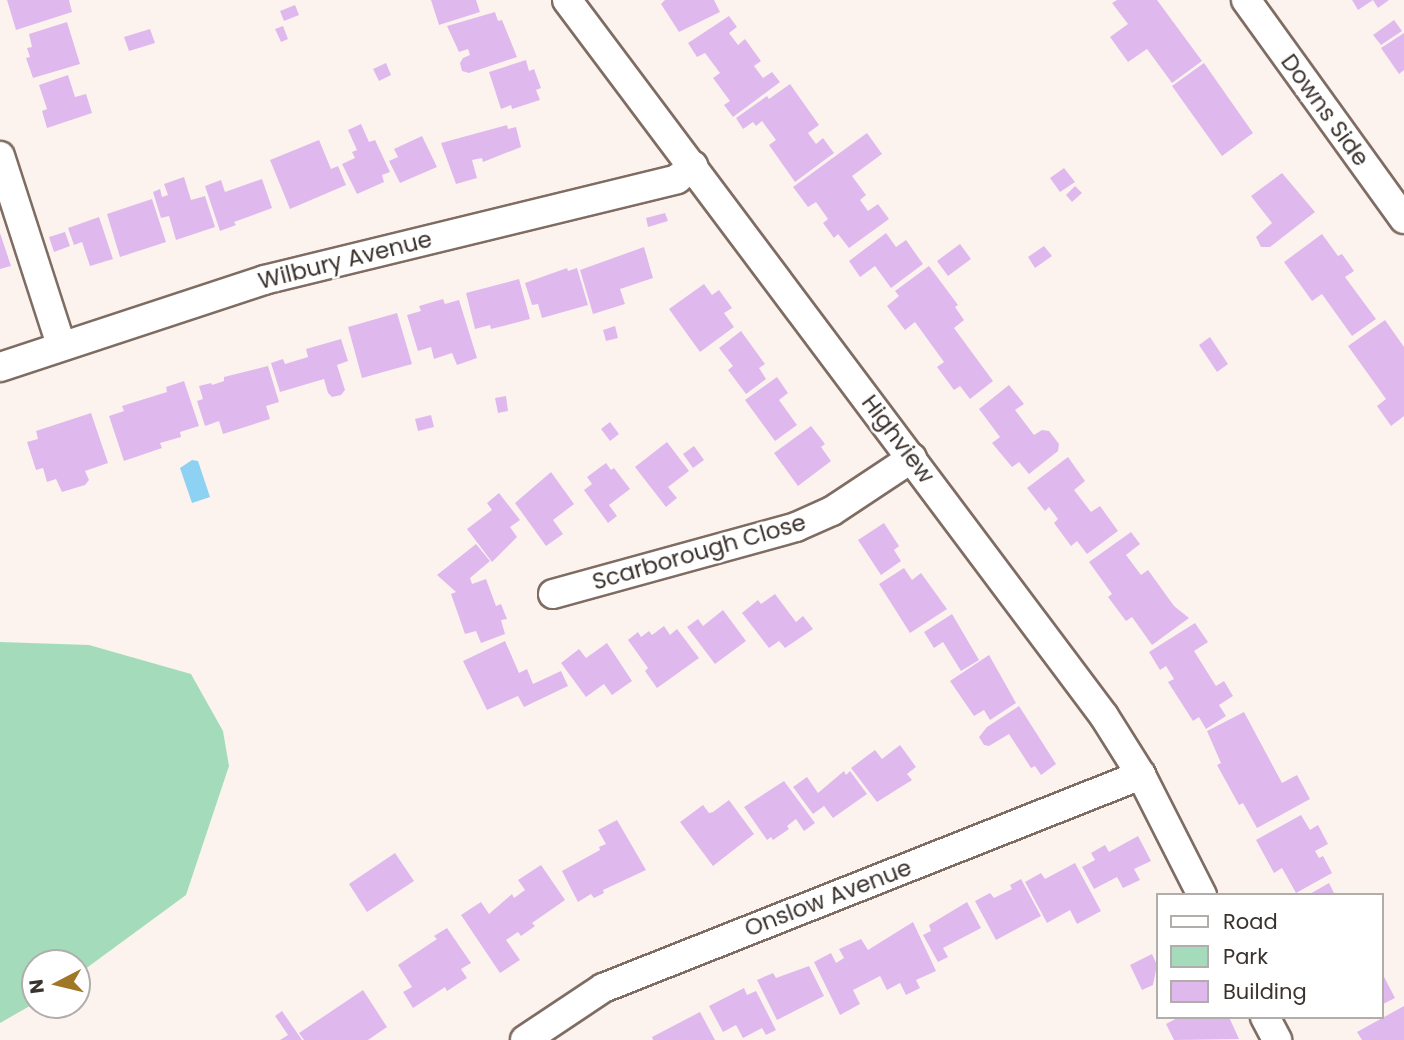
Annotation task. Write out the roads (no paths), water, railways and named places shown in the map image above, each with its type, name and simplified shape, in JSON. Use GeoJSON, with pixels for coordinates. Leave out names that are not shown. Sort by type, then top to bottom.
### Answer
{"type":"FeatureCollection","features":[{"type":"Feature","properties":{"kind":"street","name":"Highview"},"geometry":{"type":"LineString","coordinates":[[567,0],[1077,678],[1141,775],[1201,893]]}},
{"type":"Feature","properties":{"kind":"street","name":"Downs Side"},"geometry":{"type":"LineString","coordinates":[[1246,0],[1404,219]]}},
{"type":"Feature","properties":{"kind":"street"},"geometry":{"type":"LineString","coordinates":[[0,156],[61,345]]}},
{"type":"Feature","properties":{"kind":"street","name":"Wilbury Avenue"},"geometry":{"type":"LineString","coordinates":[[0,367],[264,280],[677,179],[693,166]]}},
{"type":"Feature","properties":{"kind":"street","name":"Scarborough Close"},"geometry":{"type":"LineString","coordinates":[[553,594],[796,527],[832,511],[912,458]]}},
{"type":"Feature","properties":{"kind":"street","name":"Onslow Avenue"},"geometry":{"type":"LineString","coordinates":[[525,1040],[603,988],[1141,775]]}},
{"type":"Feature","properties":{"kind":"street"},"geometry":{"type":"LineString","coordinates":[[1266,1019],[1276,1040]]}},
{"type":"Feature","properties":{"kind":"water"},"geometry":{"type":"Polygon","coordinates":[[[192,460],[198,461],[210,497],[192,503],[180,468],[192,460]]]}}]}
